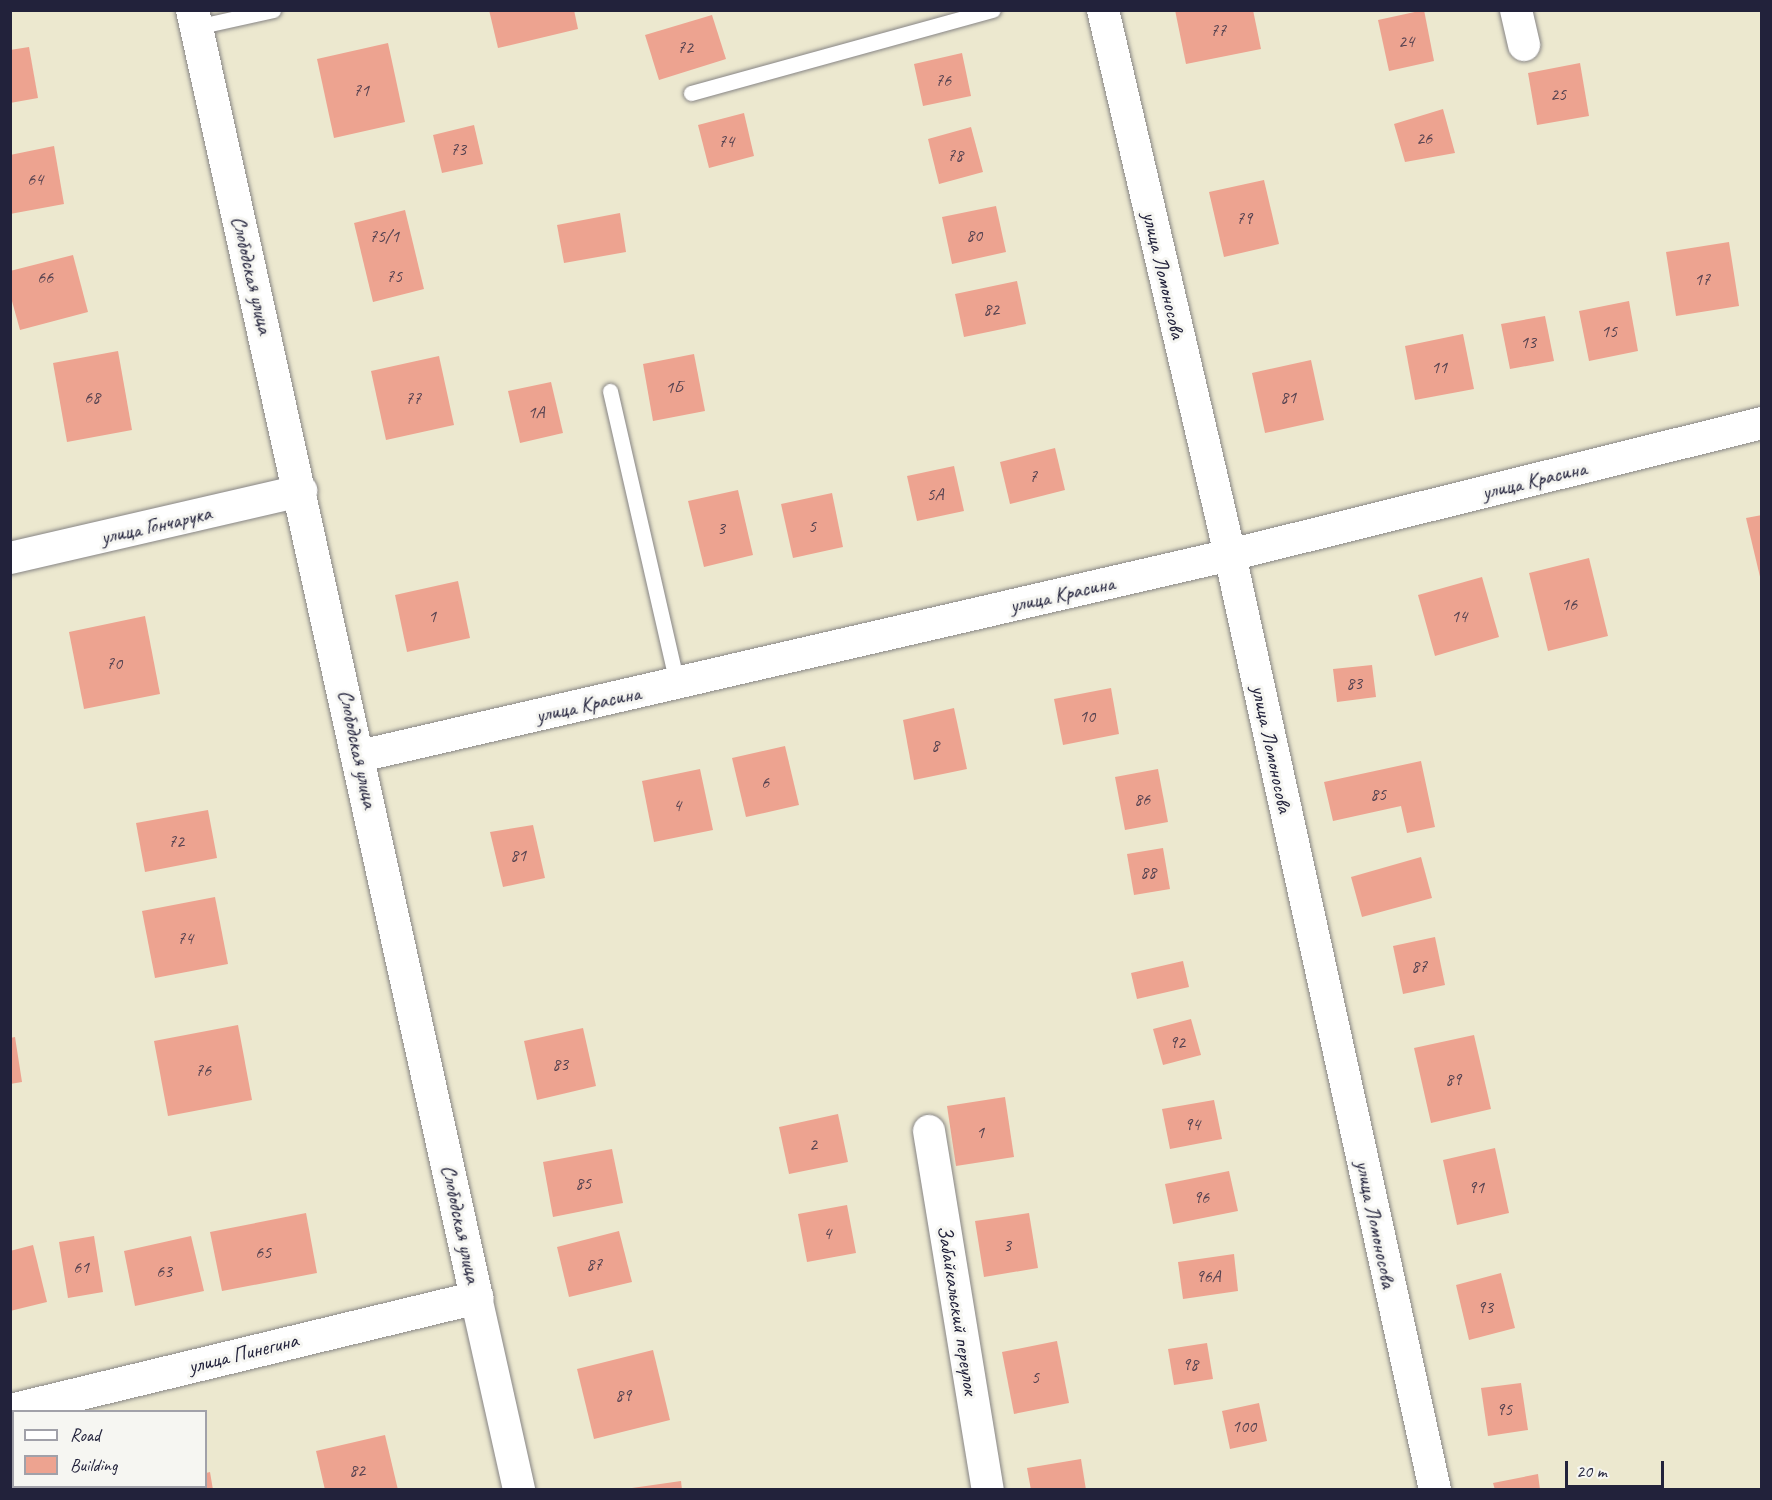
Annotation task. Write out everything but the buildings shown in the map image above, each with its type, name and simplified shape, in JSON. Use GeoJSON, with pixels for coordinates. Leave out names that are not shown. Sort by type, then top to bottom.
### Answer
{"type":"FeatureCollection","features":[{"type":"Feature","properties":{"kind":"street","name":"улица Ломоносова"},"geometry":{"type":"LineString","coordinates":[[1103,10],[1230,555],[1435,1490]]}},
{"type":"Feature","properties":{"kind":"street"},"geometry":{"type":"LineString","coordinates":[[1516,10],[1524,45]]}},
{"type":"Feature","properties":{"kind":"street","name":"Слободская улица"},"geometry":{"type":"LineString","coordinates":[[194,19],[360,756],[519,1490]]}},
{"type":"Feature","properties":{"kind":"street","name":"улица Красина"},"geometry":{"type":"LineString","coordinates":[[360,756],[1230,555],[1761,423]]}},
{"type":"Feature","properties":{"kind":"street","name":"улица Гончарука"},"geometry":{"type":"LineString","coordinates":[[10,558],[301,491]]}},
{"type":"Feature","properties":{"kind":"street","name":"Забайкальский переулок"},"geometry":{"type":"LineString","coordinates":[[928,1131],[988,1490]]}},
{"type":"Feature","properties":{"kind":"street","name":"улица Пинегина"},"geometry":{"type":"LineString","coordinates":[[10,1410],[476,1297]]}},
{"type":"Feature","properties":{"kind":"lane"},"geometry":{"type":"LineString","coordinates":[[194,19],[273,10]]}},
{"type":"Feature","properties":{"kind":"lane"},"geometry":{"type":"LineString","coordinates":[[691,93],[993,10]]}},
{"type":"Feature","properties":{"kind":"lane"},"geometry":{"type":"LineString","coordinates":[[610,390],[677,684]]}}]}
